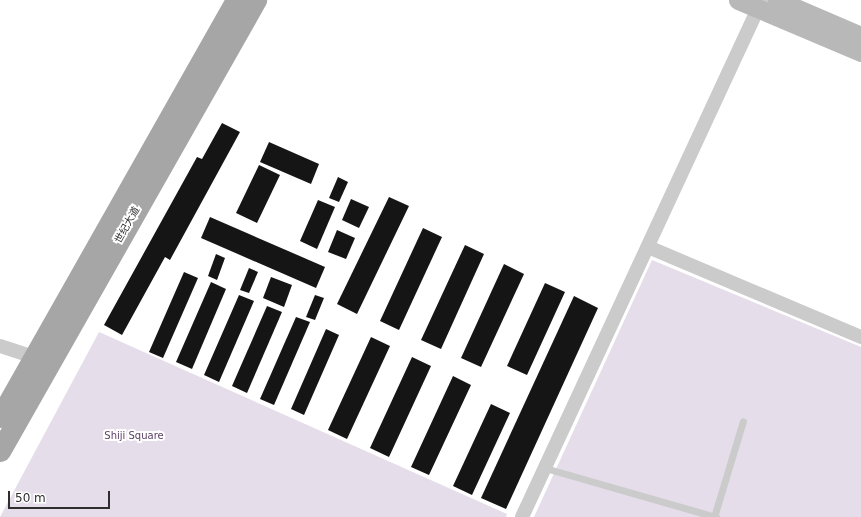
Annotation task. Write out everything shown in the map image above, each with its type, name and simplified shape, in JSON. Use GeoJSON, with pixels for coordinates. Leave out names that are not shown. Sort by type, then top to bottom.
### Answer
{"type":"FeatureCollection","features":[{"type":"Feature","properties":{"kind":"main road","name":"世纪大道"},"geometry":{"type":"LineString","coordinates":[[0,417],[236,0]]}},
{"type":"Feature","properties":{"kind":"main road","name":"世纪大道"},"geometry":{"type":"LineString","coordinates":[[0,451],[256,0]]}},
{"type":"Feature","properties":{"kind":"street"},"geometry":{"type":"LineString","coordinates":[[738,0],[760,4],[861,52]]}},
{"type":"Feature","properties":{"kind":"street"},"geometry":{"type":"LineString","coordinates":[[777,0],[861,36]]}},
{"type":"Feature","properties":{"kind":"street"},"geometry":{"type":"LineString","coordinates":[[522,517],[760,4]]}},
{"type":"Feature","properties":{"kind":"street"},"geometry":{"type":"LineString","coordinates":[[648,247],[861,337]]}},
{"type":"Feature","properties":{"kind":"street"},"geometry":{"type":"LineString","coordinates":[[0,346],[34,357]]}},
{"type":"Feature","properties":{"kind":"lane"},"geometry":{"type":"LineString","coordinates":[[545,468],[715,517],[743,421]]}},
{"type":"Feature","properties":{"kind":"green space"},"geometry":{"type":"Polygon","coordinates":[[[652,260],[861,347],[861,517],[534,517],[652,260]]]}},
{"type":"Feature","properties":{"kind":"green space","name":"Shiji Square"},"geometry":{"type":"Polygon","coordinates":[[[99,332],[507,514],[506,517],[0,517],[99,332]]]}},
{"type":"Feature","properties":{"kind":"building"},"geometry":{"type":"Polygon","coordinates":[[[222,123],[240,132],[170,260],[165,257],[122,335],[104,325],[197,157],[202,159],[222,123]]]}},
{"type":"Feature","properties":{"kind":"building"},"geometry":{"type":"Polygon","coordinates":[[[269,142],[319,164],[311,184],[260,162],[269,142]]]}},
{"type":"Feature","properties":{"kind":"building"},"geometry":{"type":"Polygon","coordinates":[[[259,165],[280,175],[257,223],[236,213],[259,165]]]}},
{"type":"Feature","properties":{"kind":"building"},"geometry":{"type":"Polygon","coordinates":[[[338,177],[348,182],[339,202],[329,198],[338,177]]]}},
{"type":"Feature","properties":{"kind":"building"},"geometry":{"type":"Polygon","coordinates":[[[389,197],[409,206],[357,314],[337,304],[389,197]]]}},
{"type":"Feature","properties":{"kind":"building"},"geometry":{"type":"Polygon","coordinates":[[[351,199],[369,207],[359,228],[342,220],[351,199]]]}},
{"type":"Feature","properties":{"kind":"building"},"geometry":{"type":"Polygon","coordinates":[[[318,200],[335,207],[317,249],[300,241],[318,200]]]}},
{"type":"Feature","properties":{"kind":"building"},"geometry":{"type":"Polygon","coordinates":[[[210,217],[325,267],[316,288],[201,238],[210,217]]]}},
{"type":"Feature","properties":{"kind":"building"},"geometry":{"type":"Polygon","coordinates":[[[423,228],[442,237],[399,330],[380,321],[423,228]]]}},
{"type":"Feature","properties":{"kind":"building"},"geometry":{"type":"Polygon","coordinates":[[[337,230],[355,238],[346,259],[328,252],[337,230]]]}},
{"type":"Feature","properties":{"kind":"building"},"geometry":{"type":"Polygon","coordinates":[[[465,245],[484,254],[441,349],[421,340],[465,245]]]}},
{"type":"Feature","properties":{"kind":"building"},"geometry":{"type":"Polygon","coordinates":[[[216,254],[225,258],[217,280],[208,276],[216,254]]]}},
{"type":"Feature","properties":{"kind":"building"},"geometry":{"type":"Polygon","coordinates":[[[504,264],[524,274],[481,367],[461,358],[504,264]]]}},
{"type":"Feature","properties":{"kind":"building"},"geometry":{"type":"Polygon","coordinates":[[[249,268],[258,272],[249,293],[240,290],[249,268]]]}},
{"type":"Feature","properties":{"kind":"building"},"geometry":{"type":"Polygon","coordinates":[[[184,272],[198,278],[163,358],[149,352],[184,272]]]}},
{"type":"Feature","properties":{"kind":"building"},"geometry":{"type":"Polygon","coordinates":[[[271,277],[292,285],[284,307],[263,298],[271,277]]]}},
{"type":"Feature","properties":{"kind":"building"},"geometry":{"type":"Polygon","coordinates":[[[211,282],[226,289],[192,369],[176,362],[211,282]]]}},
{"type":"Feature","properties":{"kind":"building"},"geometry":{"type":"Polygon","coordinates":[[[545,283],[565,292],[527,375],[507,366],[545,283]]]}},
{"type":"Feature","properties":{"kind":"building"},"geometry":{"type":"Polygon","coordinates":[[[239,295],[254,301],[219,382],[204,375],[239,295]]]}},
{"type":"Feature","properties":{"kind":"building"},"geometry":{"type":"Polygon","coordinates":[[[315,295],[324,298],[315,320],[306,317],[315,295]]]}},
{"type":"Feature","properties":{"kind":"building"},"geometry":{"type":"Polygon","coordinates":[[[574,296],[598,308],[506,509],[481,498],[574,296]]]}},
{"type":"Feature","properties":{"kind":"building"},"geometry":{"type":"Polygon","coordinates":[[[267,306],[282,312],[247,393],[232,386],[267,306]]]}},
{"type":"Feature","properties":{"kind":"building"},"geometry":{"type":"Polygon","coordinates":[[[296,317],[310,322],[274,405],[260,399],[296,317]]]}},
{"type":"Feature","properties":{"kind":"building"},"geometry":{"type":"Polygon","coordinates":[[[326,329],[339,335],[304,415],[291,409],[326,329]]]}},
{"type":"Feature","properties":{"kind":"building"},"geometry":{"type":"Polygon","coordinates":[[[371,337],[390,346],[347,439],[328,430],[371,337]]]}},
{"type":"Feature","properties":{"kind":"building"},"geometry":{"type":"Polygon","coordinates":[[[412,357],[431,366],[389,457],[370,448],[412,357]]]}},
{"type":"Feature","properties":{"kind":"building"},"geometry":{"type":"Polygon","coordinates":[[[453,376],[471,385],[429,475],[411,467],[453,376]]]}},
{"type":"Feature","properties":{"kind":"building"},"geometry":{"type":"Polygon","coordinates":[[[491,404],[510,413],[472,495],[453,486],[491,404]]]}}]}
